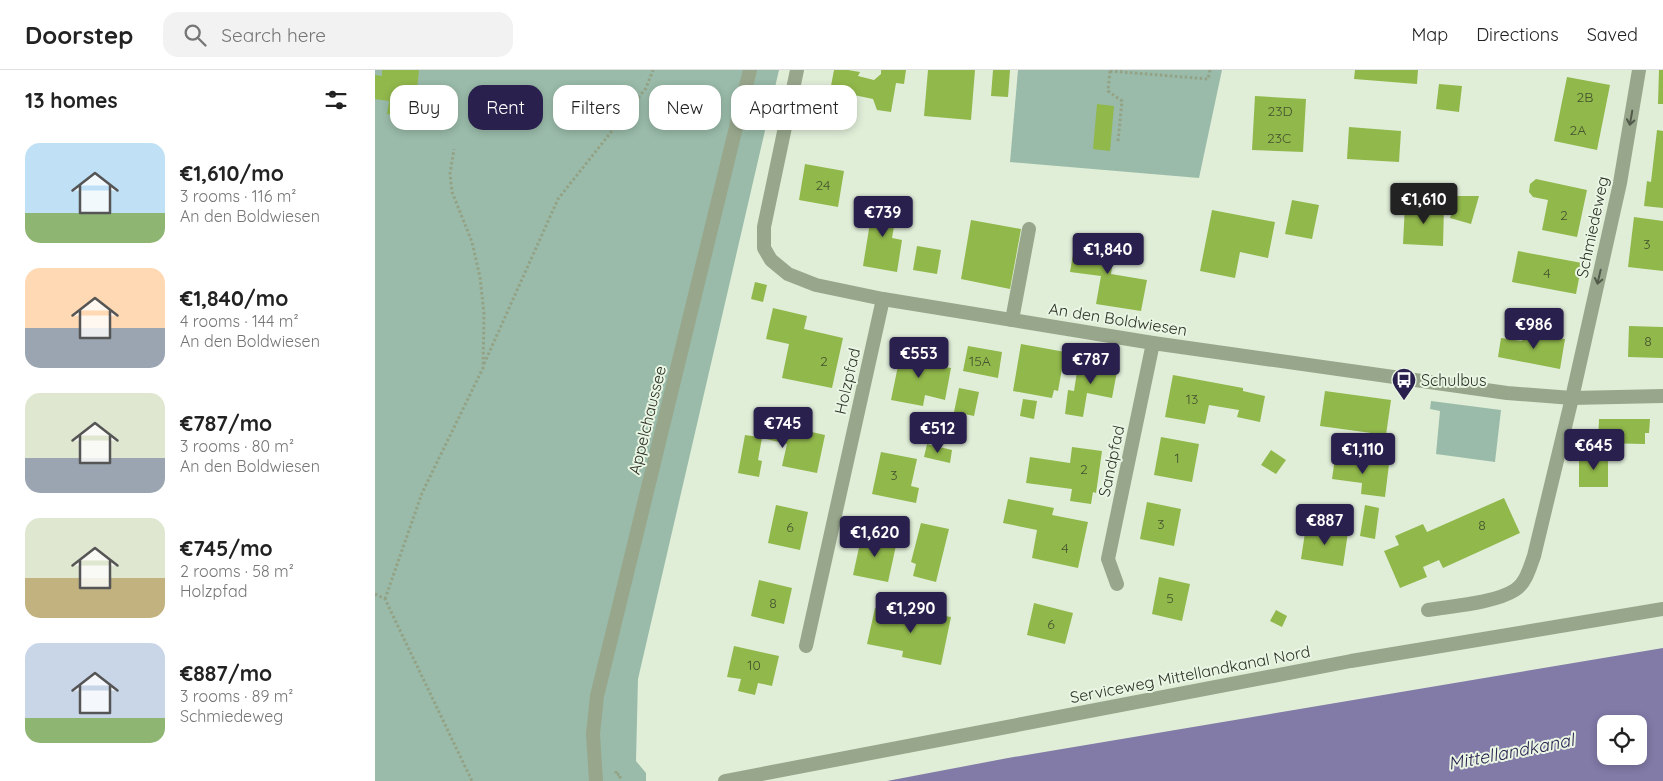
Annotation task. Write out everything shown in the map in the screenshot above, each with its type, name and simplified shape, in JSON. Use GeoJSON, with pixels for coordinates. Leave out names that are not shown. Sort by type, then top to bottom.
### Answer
{"type":"FeatureCollection","features":[{"type":"Feature","properties":{"kind":"street","name":"Appelchaussee"},"geometry":{"type":"LineString","coordinates":[[596,781],[593,734],[597,696],[750,70]]}},
{"type":"Feature","properties":{"kind":"street","name":"An den Boldwiesen"},"geometry":{"type":"LineString","coordinates":[[797,70],[765,227],[764,248],[771,260],[788,274],[816,285],[883,299],[1153,343],[1507,393],[1571,398],[1663,396]]}},
{"type":"Feature","properties":{"kind":"street","name":"Schmiedeweg"},"geometry":{"type":"LineString","coordinates":[[1428,610],[1479,602],[1501,595],[1517,589],[1528,573],[1534,556],[1620,183],[1639,70]]}},
{"type":"Feature","properties":{"kind":"street"},"geometry":{"type":"LineString","coordinates":[[1012,320],[1029,229]]}},
{"type":"Feature","properties":{"kind":"street","name":"Holzpfad"},"geometry":{"type":"LineString","coordinates":[[806,646],[883,299]]}},
{"type":"Feature","properties":{"kind":"street","name":"Sandpfad"},"geometry":{"type":"LineString","coordinates":[[1117,584],[1108,559],[1153,343]]}},
{"type":"Feature","properties":{"kind":"street","name":"Serviceweg Mittellandkanal Nord"},"geometry":{"type":"LineString","coordinates":[[725,781],[1351,661],[1663,609]]}},
{"type":"Feature","properties":{"kind":"path"},"geometry":{"type":"LineString","coordinates":[[385,599],[421,493],[483,368],[558,200],[646,88],[653,70]]}},
{"type":"Feature","properties":{"kind":"path"},"geometry":{"type":"LineString","coordinates":[[1118,141],[1122,101],[1108,91],[1110,71],[1208,79],[1210,70]]}},
{"type":"Feature","properties":{"kind":"path"},"geometry":{"type":"LineString","coordinates":[[454,149],[450,174],[451,192],[466,224],[480,278],[484,314],[483,368]]}},
{"type":"Feature","properties":{"kind":"path"},"geometry":{"type":"LineString","coordinates":[[376,595],[385,599],[473,781]]}},
{"type":"Feature","properties":{"kind":"path"},"geometry":{"type":"LineString","coordinates":[[616,775],[620,774],[621,781]]}},
{"type":"Feature","properties":{"kind":"green space"},"geometry":{"type":"Polygon","coordinates":[[[375,70],[779,70],[776,85],[731,85],[731,130],[765,130],[638,679],[636,761],[646,773],[646,781],[375,781],[375,70]]]}},
{"type":"Feature","properties":{"kind":"green space"},"geometry":{"type":"Polygon","coordinates":[[[1018,70],[1222,70],[1199,178],[1010,162],[1018,70]]]}},
{"type":"Feature","properties":{"kind":"green space"},"geometry":{"type":"Polygon","coordinates":[[[1431,401],[1501,410],[1495,462],[1436,454],[1440,411],[1430,409],[1431,401]]]}},
{"type":"Feature","properties":{"kind":"water","name":"Mittellandkanal"},"geometry":{"type":"Polygon","coordinates":[[[1663,648],[1663,781],[887,781],[1008,758],[1663,648]]]}},
{"type":"Feature","properties":{"kind":"building"},"geometry":{"type":"Polygon","coordinates":[[[382,70],[419,70],[417,85],[390,85],[390,114],[387,114],[389,101],[375,99],[375,75],[382,76],[382,70]]]}},
{"type":"Feature","properties":{"kind":"building"},"geometry":{"type":"Polygon","coordinates":[[[834,70],[860,72],[858,76],[874,80],[881,74],[881,70],[906,70],[904,84],[896,83],[891,112],[877,110],[873,99],[857,96],[857,85],[831,85],[834,70]]]}},
{"type":"Feature","properties":{"kind":"building"},"geometry":{"type":"Polygon","coordinates":[[[928,70],[975,70],[971,120],[924,116],[928,70]]]}},
{"type":"Feature","properties":{"kind":"building"},"geometry":{"type":"Polygon","coordinates":[[[993,70],[1010,70],[1008,97],[991,96],[993,70]]]}},
{"type":"Feature","properties":{"kind":"building"},"geometry":{"type":"Polygon","coordinates":[[[1355,70],[1418,70],[1417,84],[1354,79],[1355,70]]]}},
{"type":"Feature","properties":{"kind":"building"},"geometry":{"type":"Polygon","coordinates":[[[1659,70],[1663,70],[1663,104],[1658,104],[1659,70]]]}},
{"type":"Feature","properties":{"kind":"building"},"geometry":{"type":"Polygon","coordinates":[[[1567,77],[1610,85],[1597,150],[1554,141],[1567,77]]]}},
{"type":"Feature","properties":{"kind":"building"},"geometry":{"type":"Polygon","coordinates":[[[1439,84],[1462,86],[1459,112],[1436,109],[1439,84]]]}},
{"type":"Feature","properties":{"kind":"building"},"geometry":{"type":"Polygon","coordinates":[[[1255,96],[1306,99],[1303,152],[1252,150],[1255,96]]]}},
{"type":"Feature","properties":{"kind":"building"},"geometry":{"type":"Polygon","coordinates":[[[1097,104],[1114,106],[1110,151],[1093,149],[1097,104]]]}},
{"type":"Feature","properties":{"kind":"building"},"geometry":{"type":"Polygon","coordinates":[[[1349,127],[1401,131],[1399,162],[1347,159],[1349,127]]]}},
{"type":"Feature","properties":{"kind":"building"},"geometry":{"type":"Polygon","coordinates":[[[1657,130],[1663,131],[1663,208],[1644,206],[1647,181],[1651,182],[1657,130]]]}},
{"type":"Feature","properties":{"kind":"building"},"geometry":{"type":"Polygon","coordinates":[[[805,164],[844,171],[838,207],[799,200],[805,164]]]}},
{"type":"Feature","properties":{"kind":"building"},"geometry":{"type":"Polygon","coordinates":[[[1536,179],[1587,190],[1577,237],[1542,230],[1548,200],[1533,197],[1529,192],[1530,184],[1536,179]]]}},
{"type":"Feature","properties":{"kind":"building"},"geometry":{"type":"Polygon","coordinates":[[[1457,196],[1479,196],[1471,224],[1450,218],[1457,196]]]}},
{"type":"Feature","properties":{"kind":"building"},"geometry":{"type":"Polygon","coordinates":[[[874,198],[898,202],[892,238],[902,240],[897,272],[863,266],[874,198]]]}},
{"type":"Feature","properties":{"kind":"building"},"geometry":{"type":"Polygon","coordinates":[[[1292,200],[1319,205],[1312,239],[1285,234],[1292,200]]]}},
{"type":"Feature","properties":{"kind":"building"},"geometry":{"type":"Polygon","coordinates":[[[1405,205],[1444,206],[1443,246],[1403,244],[1405,205]]]}},
{"type":"Feature","properties":{"kind":"building"},"geometry":{"type":"Polygon","coordinates":[[[1212,210],[1275,222],[1268,258],[1240,252],[1235,278],[1200,271],[1212,210]]]}},
{"type":"Feature","properties":{"kind":"building"},"geometry":{"type":"Polygon","coordinates":[[[1634,217],[1663,221],[1663,271],[1628,267],[1634,217]]]}},
{"type":"Feature","properties":{"kind":"building"},"geometry":{"type":"Polygon","coordinates":[[[971,220],[1021,229],[1010,289],[961,279],[971,220]]]}},
{"type":"Feature","properties":{"kind":"building"},"geometry":{"type":"Polygon","coordinates":[[[1095,237],[1116,240],[1111,274],[1147,280],[1141,311],[1096,304],[1101,276],[1070,272],[1075,242],[1093,245],[1095,237]]]}},
{"type":"Feature","properties":{"kind":"building"},"geometry":{"type":"Polygon","coordinates":[[[917,246],[941,250],[937,274],[913,270],[917,246]]]}},
{"type":"Feature","properties":{"kind":"building"},"geometry":{"type":"Polygon","coordinates":[[[1518,251],[1582,263],[1576,294],[1512,282],[1518,251]]]}},
{"type":"Feature","properties":{"kind":"building"},"geometry":{"type":"Polygon","coordinates":[[[755,282],[767,285],[763,302],[751,299],[755,282]]]}},
{"type":"Feature","properties":{"kind":"building"},"geometry":{"type":"Polygon","coordinates":[[[773,308],[807,316],[804,329],[843,338],[832,388],[782,378],[789,344],[766,339],[773,308]]]}},
{"type":"Feature","properties":{"kind":"building"},"geometry":{"type":"Polygon","coordinates":[[[1629,326],[1663,327],[1663,358],[1628,357],[1629,326]]]}},
{"type":"Feature","properties":{"kind":"building"},"geometry":{"type":"Polygon","coordinates":[[[1524,332],[1565,339],[1560,369],[1498,357],[1501,338],[1522,341],[1524,332]]]}},
{"type":"Feature","properties":{"kind":"building"},"geometry":{"type":"Polygon","coordinates":[[[1021,344],[1065,352],[1058,391],[1054,390],[1052,398],[1013,391],[1021,344]]]}},
{"type":"Feature","properties":{"kind":"building"},"geometry":{"type":"Polygon","coordinates":[[[968,346],[1002,352],[998,378],[963,371],[968,346]]]}},
{"type":"Feature","properties":{"kind":"building"},"geometry":{"type":"Polygon","coordinates":[[[901,351],[933,357],[932,364],[951,368],[945,400],[925,395],[923,406],[891,400],[901,351]]]}},
{"type":"Feature","properties":{"kind":"building"},"geometry":{"type":"Polygon","coordinates":[[[1079,359],[1118,366],[1112,398],[1087,393],[1083,417],[1065,414],[1068,390],[1074,391],[1079,359]]]}},
{"type":"Feature","properties":{"kind":"building"},"geometry":{"type":"Polygon","coordinates":[[[1173,375],[1243,388],[1243,391],[1265,396],[1260,422],[1237,417],[1239,410],[1209,405],[1205,424],[1165,417],[1173,375]]]}},
{"type":"Feature","properties":{"kind":"building"},"geometry":{"type":"Polygon","coordinates":[[[959,388],[979,392],[974,416],[954,412],[959,388]]]}},
{"type":"Feature","properties":{"kind":"building"},"geometry":{"type":"Polygon","coordinates":[[[1325,391],[1391,400],[1386,435],[1320,426],[1325,391]]]}},
{"type":"Feature","properties":{"kind":"building"},"geometry":{"type":"Polygon","coordinates":[[[1023,399],[1037,401],[1034,419],[1020,416],[1023,399]]]}},
{"type":"Feature","properties":{"kind":"building"},"geometry":{"type":"Polygon","coordinates":[[[1599,419],[1650,419],[1649,433],[1645,433],[1645,444],[1598,443],[1599,419]]]}},
{"type":"Feature","properties":{"kind":"building"},"geometry":{"type":"Polygon","coordinates":[[[763,421],[825,435],[817,473],[782,466],[787,444],[762,438],[758,460],[762,461],[759,477],[738,473],[745,435],[759,437],[763,421]]]}},
{"type":"Feature","properties":{"kind":"building"},"geometry":{"type":"Polygon","coordinates":[[[1161,437],[1199,444],[1192,482],[1154,475],[1161,437]]]}},
{"type":"Feature","properties":{"kind":"building"},"geometry":{"type":"Polygon","coordinates":[[[927,444],[952,450],[950,463],[924,457],[927,444]]]}},
{"type":"Feature","properties":{"kind":"building"},"geometry":{"type":"Polygon","coordinates":[[[1072,447],[1102,451],[1096,493],[1093,492],[1091,504],[1070,501],[1072,489],[1026,483],[1030,457],[1070,463],[1072,447]]]}},
{"type":"Feature","properties":{"kind":"building"},"geometry":{"type":"Polygon","coordinates":[[[1271,450],[1286,460],[1276,474],[1261,465],[1271,450]]]}},
{"type":"Feature","properties":{"kind":"building"},"geometry":{"type":"Polygon","coordinates":[[[881,452],[917,459],[911,486],[919,488],[916,503],[872,494],[881,452]]]}},
{"type":"Feature","properties":{"kind":"building"},"geometry":{"type":"Polygon","coordinates":[[[1608,455],[1608,487],[1579,487],[1579,456],[1608,455]]]}},
{"type":"Feature","properties":{"kind":"building"},"geometry":{"type":"Polygon","coordinates":[[[1335,458],[1389,464],[1385,497],[1361,494],[1362,483],[1332,479],[1335,458]]]}},
{"type":"Feature","properties":{"kind":"building"},"geometry":{"type":"Polygon","coordinates":[[[1504,498],[1520,533],[1443,568],[1439,560],[1423,567],[1427,577],[1400,588],[1384,551],[1399,545],[1395,536],[1423,524],[1427,532],[1504,498]]]}},
{"type":"Feature","properties":{"kind":"building"},"geometry":{"type":"Polygon","coordinates":[[[1008,499],[1054,508],[1052,515],[1088,522],[1078,568],[1032,558],[1037,530],[1003,523],[1008,499]]]}},
{"type":"Feature","properties":{"kind":"building"},"geometry":{"type":"Polygon","coordinates":[[[1147,502],[1181,509],[1174,546],[1140,539],[1147,502]]]}},
{"type":"Feature","properties":{"kind":"building"},"geometry":{"type":"Polygon","coordinates":[[[776,505],[808,512],[800,550],[768,543],[776,505]]]}},
{"type":"Feature","properties":{"kind":"building"},"geometry":{"type":"Polygon","coordinates":[[[1365,505],[1379,508],[1375,539],[1360,536],[1365,505]]]}},
{"type":"Feature","properties":{"kind":"building"},"geometry":{"type":"Polygon","coordinates":[[[921,523],[949,529],[936,582],[913,576],[916,564],[911,562],[921,523]]]}},
{"type":"Feature","properties":{"kind":"building"},"geometry":{"type":"Polygon","coordinates":[[[1306,526],[1348,532],[1343,566],[1301,559],[1306,526]]]}},
{"type":"Feature","properties":{"kind":"building"},"geometry":{"type":"Polygon","coordinates":[[[862,534],[897,541],[888,582],[853,575],[862,534]]]}},
{"type":"Feature","properties":{"kind":"building"},"geometry":{"type":"Polygon","coordinates":[[[1159,577],[1190,584],[1182,621],[1152,614],[1159,577]]]}},
{"type":"Feature","properties":{"kind":"building"},"geometry":{"type":"Polygon","coordinates":[[[759,580],[792,588],[784,624],[751,616],[759,580]]]}},
{"type":"Feature","properties":{"kind":"building"},"geometry":{"type":"Polygon","coordinates":[[[1034,603],[1073,613],[1065,644],[1027,635],[1034,603]]]}},
{"type":"Feature","properties":{"kind":"building"},"geometry":{"type":"Polygon","coordinates":[[[875,608],[917,616],[918,611],[951,617],[941,665],[902,657],[903,651],[867,644],[875,608]]]}},
{"type":"Feature","properties":{"kind":"building"},"geometry":{"type":"Polygon","coordinates":[[[1276,610],[1287,616],[1282,627],[1270,621],[1276,610]]]}},
{"type":"Feature","properties":{"kind":"building"},"geometry":{"type":"Polygon","coordinates":[[[734,646],[779,656],[772,686],[758,683],[755,695],[738,691],[741,679],[727,677],[734,646]]]}},
{"type":"Feature","properties":{"kind":"place","name":"Schulbus"},"geometry":{"type":"Point","coordinates":[1404,401]}}]}
